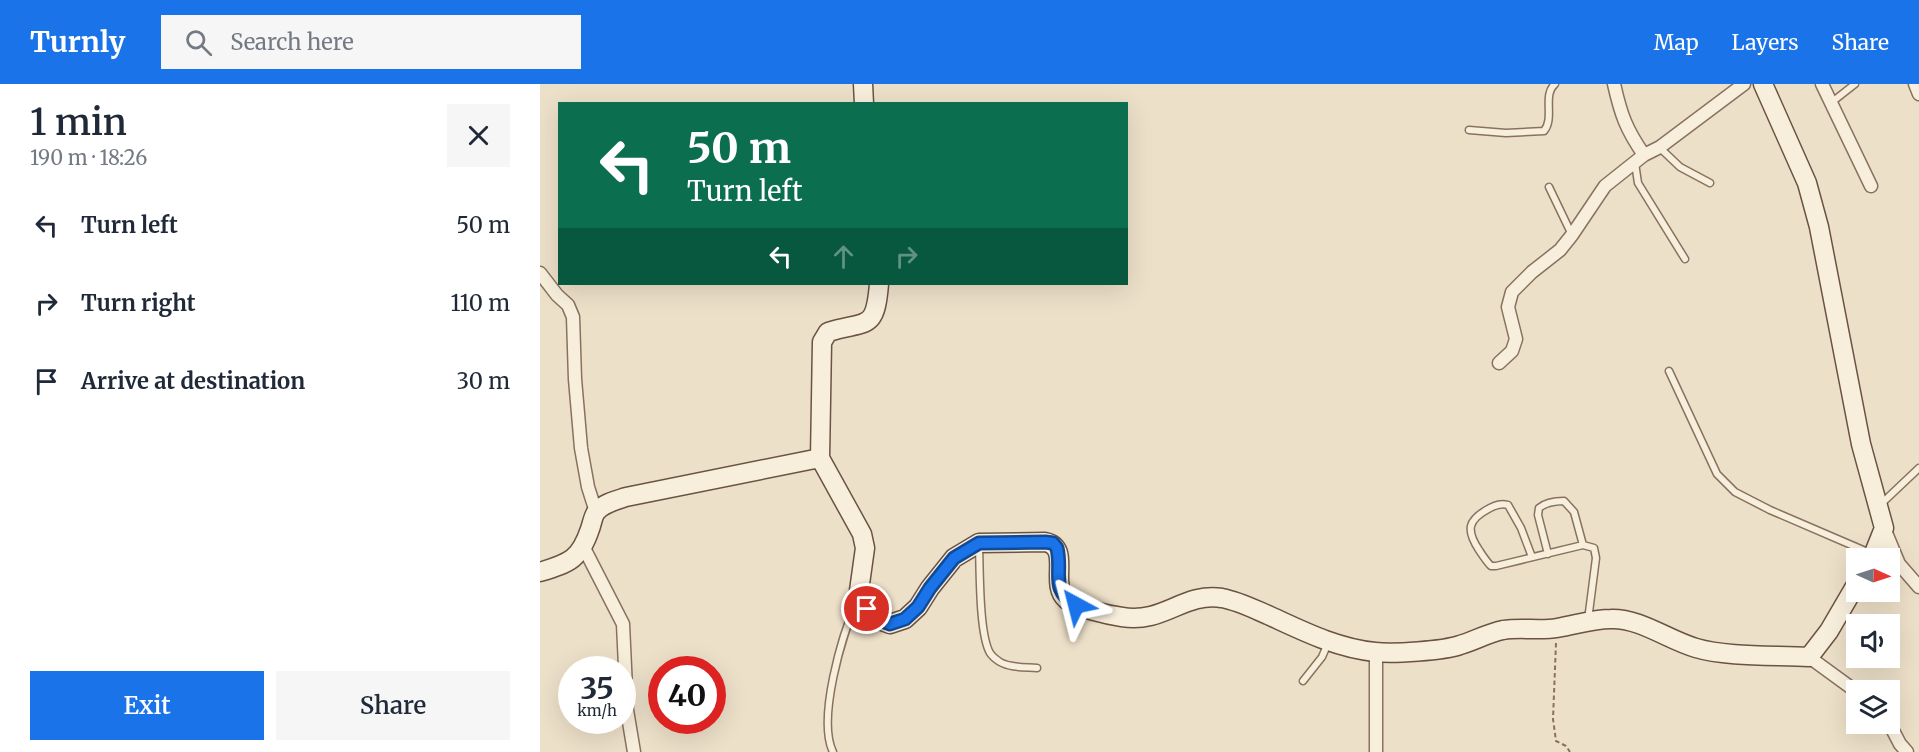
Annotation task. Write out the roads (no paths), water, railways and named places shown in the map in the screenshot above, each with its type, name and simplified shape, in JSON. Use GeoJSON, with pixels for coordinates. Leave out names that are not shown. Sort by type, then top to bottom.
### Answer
{"type":"FeatureCollection","features":[{"type":"Feature","properties":{"kind":"street"},"geometry":{"type":"LineString","coordinates":[[863,84],[864,102]]}},
{"type":"Feature","properties":{"kind":"street"},"geometry":{"type":"LineString","coordinates":[[1614,84],[1620,110],[1639,159]]}},
{"type":"Feature","properties":{"kind":"street"},"geometry":{"type":"LineString","coordinates":[[1499,363],[1515,345],[1515,332],[1508,307],[1512,292],[1532,272],[1560,250],[1605,186],[1744,84]]}},
{"type":"Feature","properties":{"kind":"street"},"geometry":{"type":"LineString","coordinates":[[1763,84],[1807,183],[1819,227],[1861,444],[1884,528],[1899,564],[1919,587]]}},
{"type":"Feature","properties":{"kind":"street"},"geometry":{"type":"LineString","coordinates":[[1822,84],[1871,186]]}},
{"type":"Feature","properties":{"kind":"street"},"geometry":{"type":"LineString","coordinates":[[1915,84],[1919,94]]}},
{"type":"Feature","properties":{"kind":"street"},"geometry":{"type":"LineString","coordinates":[[540,273],[568,305],[573,317],[581,448],[588,487],[596,512],[584,548],[572,559],[558,567],[540,572]]}},
{"type":"Feature","properties":{"kind":"street"},"geometry":{"type":"LineString","coordinates":[[879,285],[878,303],[874,316],[864,324],[828,333],[822,342],[820,458],[862,534],[865,548],[858,598],[877,619],[890,624],[905,619],[918,607],[954,558],[979,543],[1045,542],[1053,543],[1057,548],[1059,588],[1066,599],[1076,605],[1121,617],[1142,619],[1159,615],[1188,601],[1204,597],[1223,598],[1247,606],[1328,643],[1376,652],[1436,650],[1458,646],[1502,630],[1557,628],[1588,620],[1613,618],[1634,623],[1697,648],[1719,652],[1809,657],[1846,684]]}},
{"type":"Feature","properties":{"kind":"street"},"geometry":{"type":"LineString","coordinates":[[596,512],[609,503],[626,497],[820,458]]}},
{"type":"Feature","properties":{"kind":"street"},"geometry":{"type":"LineString","coordinates":[[1876,548],[1884,528]]}},
{"type":"Feature","properties":{"kind":"street"},"geometry":{"type":"LineString","coordinates":[[584,548],[623,624],[627,710],[634,752]]}},
{"type":"Feature","properties":{"kind":"street"},"geometry":{"type":"LineString","coordinates":[[1809,657],[1829,631],[1846,602]]}},
{"type":"Feature","properties":{"kind":"street"},"geometry":{"type":"LineString","coordinates":[[1376,652],[1376,752]]}},
{"type":"Feature","properties":{"kind":"street"},"geometry":{"type":"LineString","coordinates":[[1893,734],[1900,749]]}},
{"type":"Feature","properties":{"kind":"lane"},"geometry":{"type":"LineString","coordinates":[[1469,130],[1506,133],[1544,131],[1549,120],[1550,91],[1555,84]]}},
{"type":"Feature","properties":{"kind":"lane"},"geometry":{"type":"LineString","coordinates":[[1832,102],[1855,84]]}},
{"type":"Feature","properties":{"kind":"lane"},"geometry":{"type":"LineString","coordinates":[[1660,147],[1680,167],[1710,183]]}},
{"type":"Feature","properties":{"kind":"lane"},"geometry":{"type":"LineString","coordinates":[[1639,159],[1638,183],[1684,259]]}},
{"type":"Feature","properties":{"kind":"lane"},"geometry":{"type":"LineString","coordinates":[[1549,187],[1572,236]]}},
{"type":"Feature","properties":{"kind":"lane"},"geometry":{"type":"LineString","coordinates":[[1669,371],[1717,474],[1734,492],[1855,548]]}},
{"type":"Feature","properties":{"kind":"lane"},"geometry":{"type":"LineString","coordinates":[[1879,507],[1919,468]]}},
{"type":"Feature","properties":{"kind":"lane"},"geometry":{"type":"LineString","coordinates":[[1548,554],[1538,515],[1539,508],[1558,501],[1564,501],[1574,512],[1583,545]]}},
{"type":"Feature","properties":{"kind":"lane"},"geometry":{"type":"LineString","coordinates":[[1532,557],[1521,528],[1508,505],[1497,504],[1479,514],[1472,522],[1470,532],[1473,541],[1491,566],[1548,554],[1583,545],[1594,548],[1596,553],[1588,620]]}},
{"type":"Feature","properties":{"kind":"lane"},"geometry":{"type":"LineString","coordinates":[[979,543],[984,621],[990,653],[1006,665],[1037,668]]}},
{"type":"Feature","properties":{"kind":"lane"},"geometry":{"type":"LineString","coordinates":[[832,752],[828,732],[831,691],[846,624],[858,598]]}},
{"type":"Feature","properties":{"kind":"lane"},"geometry":{"type":"LineString","coordinates":[[1303,681],[1322,657],[1328,643]]}}]}
